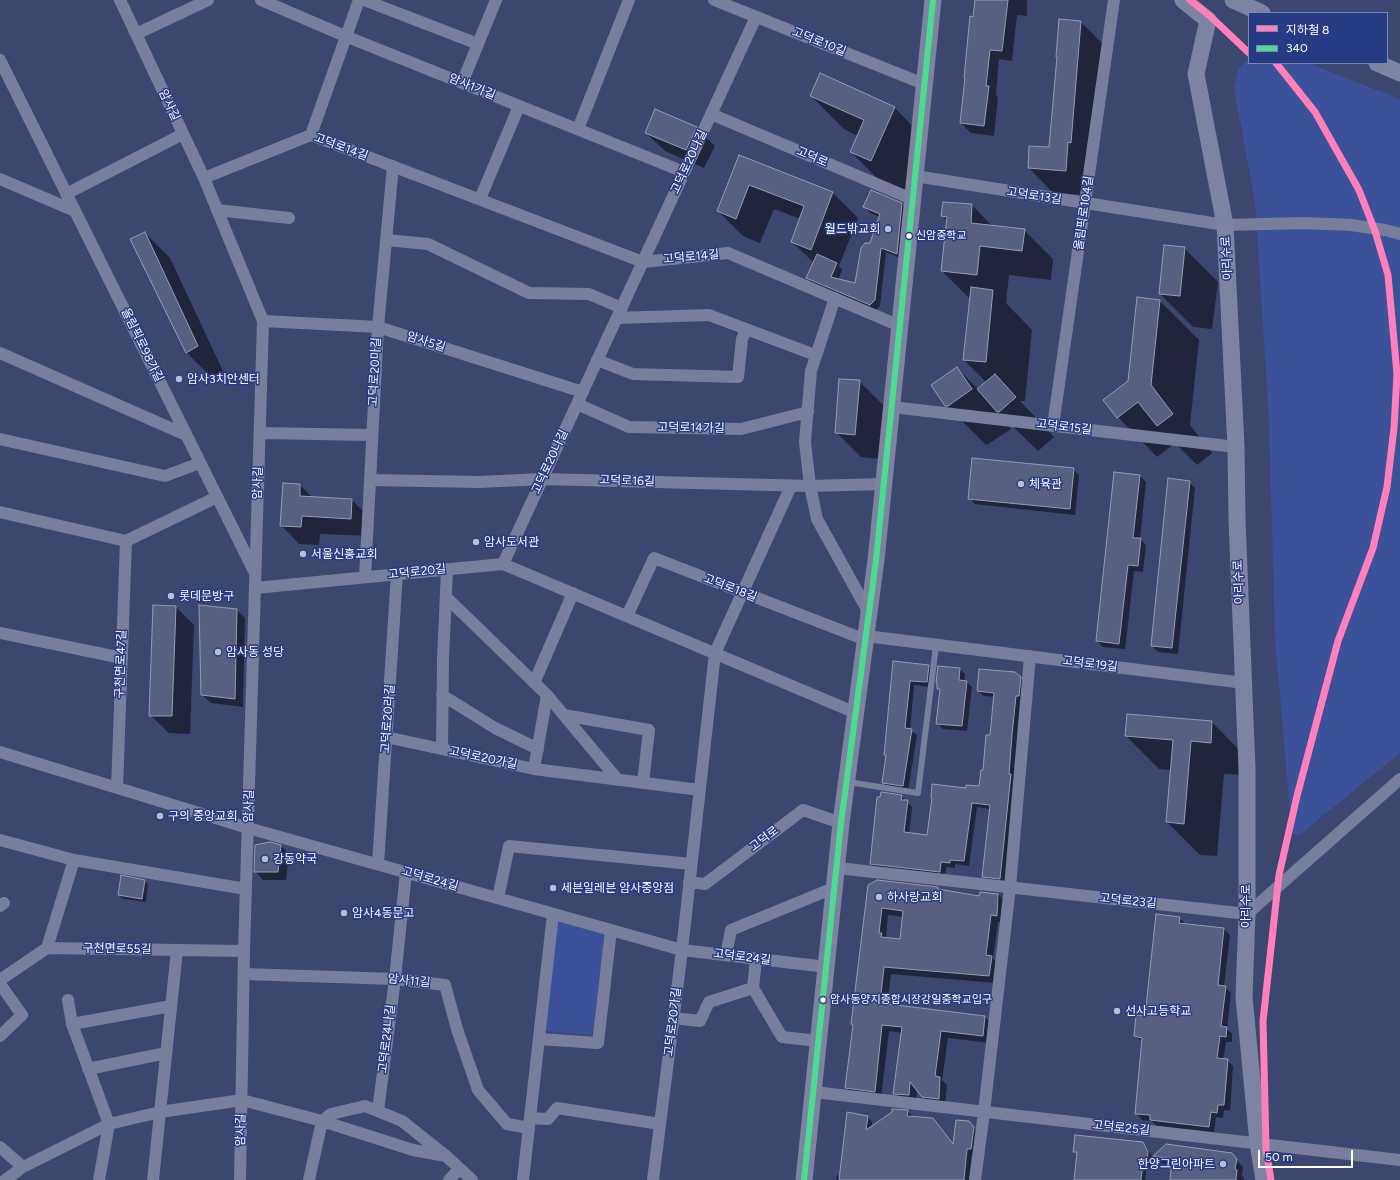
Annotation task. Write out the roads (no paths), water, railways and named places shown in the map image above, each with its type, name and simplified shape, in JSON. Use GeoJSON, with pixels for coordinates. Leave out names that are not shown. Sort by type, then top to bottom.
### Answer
{"type":"FeatureCollection","features":[{"type":"Feature","properties":{"kind":"main road"},"geometry":{"type":"LineString","coordinates":[[804,1180],[838,868],[841,823],[876,560],[932,0]]}},
{"type":"Feature","properties":{"kind":"main road","name":"아리수로"},"geometry":{"type":"LineString","coordinates":[[1183,0],[1208,20],[1196,74],[1225,225],[1236,447],[1237,520],[1247,769],[1247,914],[1244,997],[1258,1143],[1264,1180]]}},
{"type":"Feature","properties":{"kind":"main road"},"geometry":{"type":"LineString","coordinates":[[1233,0],[1260,12]]}},
{"type":"Feature","properties":{"kind":"main road"},"geometry":{"type":"LineString","coordinates":[[1379,64],[1400,73]]}},
{"type":"Feature","properties":{"kind":"street","name":"암사길"},"geometry":{"type":"LineString","coordinates":[[120,0],[204,178],[263,321],[244,951],[240,1180]]}},
{"type":"Feature","properties":{"kind":"street"},"geometry":{"type":"LineString","coordinates":[[136,34],[208,0]]}},
{"type":"Feature","properties":{"kind":"street","name":"암사1가길"},"geometry":{"type":"LineString","coordinates":[[261,0],[346,36],[684,172]]}},
{"type":"Feature","properties":{"kind":"street"},"geometry":{"type":"LineString","coordinates":[[311,135],[360,0]]}},
{"type":"Feature","properties":{"kind":"street"},"geometry":{"type":"LineString","coordinates":[[364,0],[478,44]]}},
{"type":"Feature","properties":{"kind":"street"},"geometry":{"type":"LineString","coordinates":[[462,83],[496,0]]}},
{"type":"Feature","properties":{"kind":"street"},"geometry":{"type":"LineString","coordinates":[[578,129],[630,0]]}},
{"type":"Feature","properties":{"kind":"street","name":"고덕로10길"},"geometry":{"type":"LineString","coordinates":[[714,0],[924,84]]}},
{"type":"Feature","properties":{"kind":"street","name":"올림픽로104길"},"geometry":{"type":"LineString","coordinates":[[1053,426],[1114,0]]}},
{"type":"Feature","properties":{"kind":"street","name":"고덕로20나길"},"geometry":{"type":"LineString","coordinates":[[503,564],[756,17]]}},
{"type":"Feature","properties":{"kind":"street","name":"올림픽로98가길"},"geometry":{"type":"LineString","coordinates":[[0,60],[256,575]]}},
{"type":"Feature","properties":{"kind":"street"},"geometry":{"type":"LineString","coordinates":[[480,199],[519,106]]}},
{"type":"Feature","properties":{"kind":"street","name":"고덕로"},"geometry":{"type":"LineString","coordinates":[[711,114],[912,199]]}},
{"type":"Feature","properties":{"kind":"street"},"geometry":{"type":"LineString","coordinates":[[66,194],[183,134]]}},
{"type":"Feature","properties":{"kind":"street","name":"고덕로14길"},"geometry":{"type":"LineString","coordinates":[[204,178],[311,135],[643,262],[728,254],[900,326]]}},
{"type":"Feature","properties":{"kind":"street","name":"고덕로20마길"},"geometry":{"type":"LineString","coordinates":[[365,577],[378,326],[393,166]]}},
{"type":"Feature","properties":{"kind":"street","name":"고덕로13길"},"geometry":{"type":"LineString","coordinates":[[915,176],[1225,225],[1305,223],[1351,225],[1385,230],[1400,234]]}},
{"type":"Feature","properties":{"kind":"street"},"geometry":{"type":"LineString","coordinates":[[0,179],[75,211]]}},
{"type":"Feature","properties":{"kind":"street"},"geometry":{"type":"LineString","coordinates":[[217,210],[289,218]]}},
{"type":"Feature","properties":{"kind":"street"},"geometry":{"type":"LineString","coordinates":[[386,240],[428,244],[530,293],[589,294],[619,313],[709,315],[815,355]]}},
{"type":"Feature","properties":{"kind":"street"},"geometry":{"type":"LineString","coordinates":[[835,298],[811,371],[805,442],[810,486],[817,519],[869,613]]}},
{"type":"Feature","properties":{"kind":"street","name":"암사5길"},"geometry":{"type":"LineString","coordinates":[[263,321],[378,326],[583,392]]}},
{"type":"Feature","properties":{"kind":"street"},"geometry":{"type":"LineString","coordinates":[[598,360],[633,374],[738,377],[742,339],[746,329]]}},
{"type":"Feature","properties":{"kind":"street"},"geometry":{"type":"LineString","coordinates":[[0,353],[186,435]]}},
{"type":"Feature","properties":{"kind":"street","name":"고덕로14가길"},"geometry":{"type":"LineString","coordinates":[[577,404],[629,426],[741,429],[808,412]]}},
{"type":"Feature","properties":{"kind":"street","name":"고덕로15길"},"geometry":{"type":"LineString","coordinates":[[892,407],[1236,447]]}},
{"type":"Feature","properties":{"kind":"street"},"geometry":{"type":"LineString","coordinates":[[260,433],[372,435]]}},
{"type":"Feature","properties":{"kind":"street"},"geometry":{"type":"LineString","coordinates":[[0,439],[165,476],[200,463]]}},
{"type":"Feature","properties":{"kind":"street","name":"고덕로16길"},"geometry":{"type":"LineString","coordinates":[[370,480],[480,482],[542,479],[791,486],[884,484]]}},
{"type":"Feature","properties":{"kind":"street"},"geometry":{"type":"LineString","coordinates":[[715,654],[791,486]]}},
{"type":"Feature","properties":{"kind":"street"},"geometry":{"type":"LineString","coordinates":[[0,512],[126,541],[217,497]]}},
{"type":"Feature","properties":{"kind":"street","name":"구천면로47길"},"geometry":{"type":"LineString","coordinates":[[117,788],[126,541]]}},
{"type":"Feature","properties":{"kind":"street","name":"고덕로18길"},"geometry":{"type":"LineString","coordinates":[[627,616],[654,558],[742,593],[866,638]]}},
{"type":"Feature","properties":{"kind":"street","name":"고덕로20길"},"geometry":{"type":"LineString","coordinates":[[255,588],[503,564],[856,713]]}},
{"type":"Feature","properties":{"kind":"street"},"geometry":{"type":"LineString","coordinates":[[442,749],[442,695],[447,569]]}},
{"type":"Feature","properties":{"kind":"street","name":"고덕로20라길"},"geometry":{"type":"LineString","coordinates":[[378,864],[397,574]]}},
{"type":"Feature","properties":{"kind":"street"},"geometry":{"type":"LineString","coordinates":[[534,683],[573,593]]}},
{"type":"Feature","properties":{"kind":"street"},"geometry":{"type":"LineString","coordinates":[[446,597],[547,695],[618,780]]}},
{"type":"Feature","properties":{"kind":"street"},"geometry":{"type":"LineString","coordinates":[[0,633],[122,658]]}},
{"type":"Feature","properties":{"kind":"street","name":"고덕로19길"},"geometry":{"type":"LineString","coordinates":[[866,638],[1030,656],[1244,683]]}},
{"type":"Feature","properties":{"kind":"street","name":"고덕로20가길"},"geometry":{"type":"LineString","coordinates":[[653,1180],[682,950],[715,654]]}},
{"type":"Feature","properties":{"kind":"street"},"geometry":{"type":"LineString","coordinates":[[975,1180],[1010,887],[1030,656]]}},
{"type":"Feature","properties":{"kind":"street"},"geometry":{"type":"LineString","coordinates":[[442,695],[494,728],[538,749]]}},
{"type":"Feature","properties":{"kind":"street"},"geometry":{"type":"LineString","coordinates":[[534,769],[547,695]]}},
{"type":"Feature","properties":{"kind":"street"},"geometry":{"type":"LineString","coordinates":[[564,715],[649,730],[643,783]]}},
{"type":"Feature","properties":{"kind":"street","name":"고덕로20가길"},"geometry":{"type":"LineString","coordinates":[[386,737],[534,769],[700,790]]}},
{"type":"Feature","properties":{"kind":"street"},"geometry":{"type":"LineString","coordinates":[[0,752],[248,828]]}},
{"type":"Feature","properties":{"kind":"street"},"geometry":{"type":"LineString","coordinates":[[1247,914],[1400,779]]}},
{"type":"Feature","properties":{"kind":"street","name":"고덕로"},"geometry":{"type":"LineString","coordinates":[[689,882],[705,884],[802,810],[841,823]]}},
{"type":"Feature","properties":{"kind":"street","name":"고덕로24길"},"geometry":{"type":"LineString","coordinates":[[248,828],[682,950],[827,967]]}},
{"type":"Feature","properties":{"kind":"street"},"geometry":{"type":"LineString","coordinates":[[0,840],[74,860],[246,889]]}},
{"type":"Feature","properties":{"kind":"street"},"geometry":{"type":"LineString","coordinates":[[498,898],[509,846],[691,864]]}},
{"type":"Feature","properties":{"kind":"street"},"geometry":{"type":"LineString","coordinates":[[0,980],[47,948],[74,860]]}},
{"type":"Feature","properties":{"kind":"street","name":"고덕로23길"},"geometry":{"type":"LineString","coordinates":[[838,868],[1247,914]]}},
{"type":"Feature","properties":{"kind":"street","name":"고덕로24나길"},"geometry":{"type":"LineString","coordinates":[[378,1111],[395,979],[406,872]]}},
{"type":"Feature","properties":{"kind":"street"},"geometry":{"type":"LineString","coordinates":[[726,955],[731,930],[836,887]]}},
{"type":"Feature","properties":{"kind":"street"},"geometry":{"type":"LineString","coordinates":[[523,1180],[553,914]]}},
{"type":"Feature","properties":{"kind":"street"},"geometry":{"type":"LineString","coordinates":[[539,1039],[598,1043],[611,930]]}},
{"type":"Feature","properties":{"kind":"street","name":"구천면로55길"},"geometry":{"type":"LineString","coordinates":[[47,948],[244,951]]}},
{"type":"Feature","properties":{"kind":"street"},"geometry":{"type":"LineString","coordinates":[[153,1180],[176,950]]}},
{"type":"Feature","properties":{"kind":"street"},"geometry":{"type":"LineString","coordinates":[[756,959],[753,988],[782,1037],[819,1041]]}},
{"type":"Feature","properties":{"kind":"street","name":"암사11길"},"geometry":{"type":"LineString","coordinates":[[244,974],[395,979],[445,985],[457,1029],[478,1090],[507,1124],[530,1123]]}},
{"type":"Feature","properties":{"kind":"street"},"geometry":{"type":"LineString","coordinates":[[0,984],[22,1015],[0,1036]]}},
{"type":"Feature","properties":{"kind":"street"},"geometry":{"type":"LineString","coordinates":[[673,1018],[700,1021],[709,1002],[753,988]]}},
{"type":"Feature","properties":{"kind":"street"},"geometry":{"type":"LineString","coordinates":[[68,1000],[72,1024],[108,1124],[99,1180]]}},
{"type":"Feature","properties":{"kind":"street"},"geometry":{"type":"LineString","coordinates":[[72,1024],[171,1006]]}},
{"type":"Feature","properties":{"kind":"street"},"geometry":{"type":"LineString","coordinates":[[88,1069],[166,1053]]}},
{"type":"Feature","properties":{"kind":"street","name":"고덕로25길"},"geometry":{"type":"LineString","coordinates":[[814,1092],[1400,1160]]}},
{"type":"Feature","properties":{"kind":"street"},"geometry":{"type":"LineString","coordinates":[[5,1180],[23,1167],[108,1124],[160,1112],[242,1100],[322,1121],[413,1150],[446,1156]]}},
{"type":"Feature","properties":{"kind":"street"},"geometry":{"type":"LineString","coordinates":[[309,1180],[322,1121],[331,1114],[365,1106],[402,1121],[446,1156],[472,1180]]}},
{"type":"Feature","properties":{"kind":"street"},"geometry":{"type":"LineString","coordinates":[[530,1123],[548,1119],[557,1108],[660,1124]]}},
{"type":"Feature","properties":{"kind":"street"},"geometry":{"type":"LineString","coordinates":[[0,1146],[23,1167]]}},
{"type":"Feature","properties":{"kind":"street"},"geometry":{"type":"LineString","coordinates":[[449,1180],[459,1168]]}},
{"type":"Feature","properties":{"kind":"lane"},"geometry":{"type":"LineString","coordinates":[[847,782],[918,792],[936,645]]}},
{"type":"Feature","properties":{"kind":"metro line","name":"8"},"geometry":{"type":"LineString","coordinates":[[1190,0],[1210,16],[1248,52]]}},
{"type":"Feature","properties":{"kind":"metro line","name":"8"},"geometry":{"type":"LineString","coordinates":[[1271,1180],[1266,1149],[1263,1021],[1279,875],[1297,796],[1338,641],[1373,548],[1387,487],[1394,428],[1397,374],[1388,275],[1375,231],[1359,190],[1315,112],[1277,64]]}},
{"type":"Feature","properties":{"kind":"place","name":"월드밖교회"},"geometry":{"type":"Point","coordinates":[888,229]}},
{"type":"Feature","properties":{"kind":"place","name":"신암중학교"},"geometry":{"type":"Point","coordinates":[909,236]}},
{"type":"Feature","properties":{"kind":"place","name":"암사3치안센터"},"geometry":{"type":"Point","coordinates":[179,379]}},
{"type":"Feature","properties":{"kind":"place","name":"체육관"},"geometry":{"type":"Point","coordinates":[1021,484]}},
{"type":"Feature","properties":{"kind":"place","name":"암사도서관"},"geometry":{"type":"Point","coordinates":[476,542]}},
{"type":"Feature","properties":{"kind":"place","name":"서울신흥교회"},"geometry":{"type":"Point","coordinates":[303,554]}},
{"type":"Feature","properties":{"kind":"place","name":"롯데문방구"},"geometry":{"type":"Point","coordinates":[171,596]}},
{"type":"Feature","properties":{"kind":"place","name":"암사동 성당"},"geometry":{"type":"Point","coordinates":[218,652]}},
{"type":"Feature","properties":{"kind":"place","name":"구의 중앙교회"},"geometry":{"type":"Point","coordinates":[160,816]}},
{"type":"Feature","properties":{"kind":"place","name":"강동약국"},"geometry":{"type":"Point","coordinates":[265,859]}},
{"type":"Feature","properties":{"kind":"place","name":"세븐일레븐 암사중앙점"},"geometry":{"type":"Point","coordinates":[553,888]}},
{"type":"Feature","properties":{"kind":"place","name":"하사랑교회"},"geometry":{"type":"Point","coordinates":[879,897]}},
{"type":"Feature","properties":{"kind":"place","name":"암사4동문고"},"geometry":{"type":"Point","coordinates":[344,913]}},
{"type":"Feature","properties":{"kind":"place","name":"암사동양지종합시장강일중학교입구"},"geometry":{"type":"Point","coordinates":[823,1000]}},
{"type":"Feature","properties":{"kind":"place","name":"선사고등학교"},"geometry":{"type":"Point","coordinates":[1117,1011]}},
{"type":"Feature","properties":{"kind":"place","name":"한양그린아파트"},"geometry":{"type":"Point","coordinates":[1223,1164]}}]}
